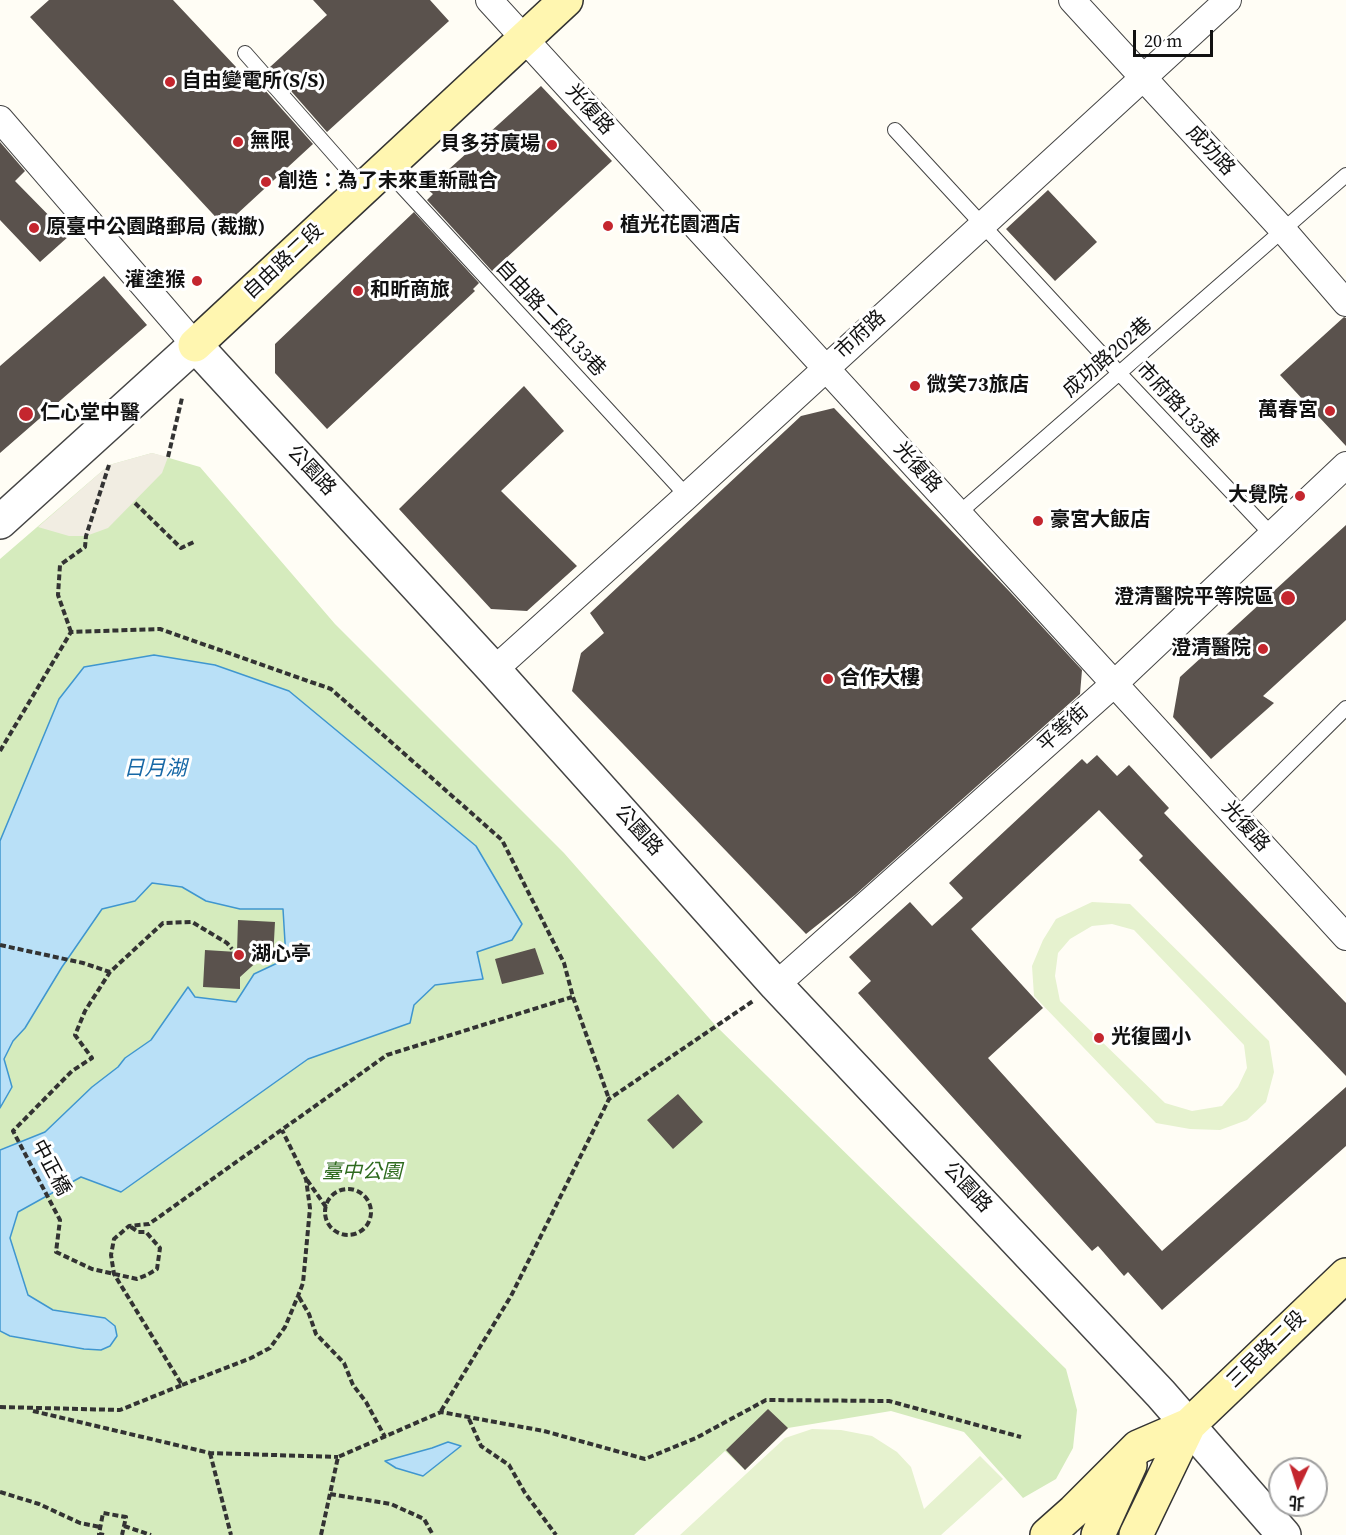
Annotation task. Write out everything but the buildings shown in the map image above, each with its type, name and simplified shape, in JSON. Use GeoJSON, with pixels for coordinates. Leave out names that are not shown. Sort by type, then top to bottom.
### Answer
{"type":"FeatureCollection","features":[{"type":"Feature","properties":{"kind":"main road","name":"自由路二段"},"geometry":{"type":"LineString","coordinates":[[195,345],[566,0]]}},
{"type":"Feature","properties":{"kind":"main road","name":"三民路二段"},"geometry":{"type":"LineString","coordinates":[[1189,1425],[1346,1275]]}},
{"type":"Feature","properties":{"kind":"main road"},"geometry":{"type":"LineString","coordinates":[[1047,1535],[1138,1447],[1189,1425]]}},
{"type":"Feature","properties":{"kind":"main road"},"geometry":{"type":"LineString","coordinates":[[1136,1535],[1189,1425]]}},
{"type":"Feature","properties":{"kind":"main road"},"geometry":{"type":"LineString","coordinates":[[1098,1535],[1138,1447]]}},
{"type":"Feature","properties":{"kind":"street","name":"光復路"},"geometry":{"type":"LineString","coordinates":[[489,0],[1346,937]]}},
{"type":"Feature","properties":{"kind":"street","name":"成功路"},"geometry":{"type":"LineString","coordinates":[[1072,0],[1283,230],[1346,303]]}},
{"type":"Feature","properties":{"kind":"street","name":"市府路"},"geometry":{"type":"LineString","coordinates":[[494,670],[1228,0]]}},
{"type":"Feature","properties":{"kind":"street","name":"公園路"},"geometry":{"type":"LineString","coordinates":[[0,119],[195,345],[494,670],[776,985],[1189,1425],[1284,1535]]}},
{"type":"Feature","properties":{"kind":"street","name":"自由路二段"},"geometry":{"type":"LineString","coordinates":[[0,522],[195,345]]}},
{"type":"Feature","properties":{"kind":"street","name":"平等街"},"geometry":{"type":"LineString","coordinates":[[776,985],[1114,684],[1346,465]]}},
{"type":"Feature","properties":{"kind":"lane","name":"自由路二段133巷"},"geometry":{"type":"LineString","coordinates":[[245,53],[374,178],[687,496]]}},
{"type":"Feature","properties":{"kind":"lane","name":"市府路133巷"},"geometry":{"type":"LineString","coordinates":[[895,130],[1272,535]]}},
{"type":"Feature","properties":{"kind":"lane","name":"成功路202巷"},"geometry":{"type":"LineString","coordinates":[[958,513],[1346,175]]}},
{"type":"Feature","properties":{"kind":"lane"},"geometry":{"type":"LineString","coordinates":[[1236,817],[1346,708]]}},
{"type":"Feature","properties":{"kind":"path"},"geometry":{"type":"LineString","coordinates":[[0,751],[70,632],[58,596],[60,565],[85,547],[86,536],[109,465]]}},
{"type":"Feature","properties":{"kind":"path"},"geometry":{"type":"LineString","coordinates":[[135,503],[181,548],[196,541]]}},
{"type":"Feature","properties":{"kind":"path"},"geometry":{"type":"LineString","coordinates":[[70,632],[160,629],[331,689],[502,840],[564,963],[573,997],[609,1099]]}},
{"type":"Feature","properties":{"kind":"path"},"geometry":{"type":"LineString","coordinates":[[0,945],[83,963],[110,972],[163,923],[192,922],[227,943],[232,949]]}},
{"type":"Feature","properties":{"kind":"path","name":"中正橋"},"geometry":{"type":"LineString","coordinates":[[110,972],[85,1011],[75,1035],[92,1058],[72,1071],[13,1131],[60,1220],[56,1252],[92,1269],[114,1274]]}},
{"type":"Feature","properties":{"kind":"path"},"geometry":{"type":"LineString","coordinates":[[23,1408],[210,1453],[338,1457],[441,1412],[512,1296],[609,1099],[776,985]]}},
{"type":"Feature","properties":{"kind":"path"},"geometry":{"type":"LineString","coordinates":[[182,1385],[114,1274],[111,1255],[114,1239],[129,1226],[149,1224],[387,1055],[573,997]]}},
{"type":"Feature","properties":{"kind":"path"},"geometry":{"type":"LineString","coordinates":[[282,1130],[306,1179],[326,1207],[326,1215],[332,1228],[345,1234],[360,1232],[371,1213],[367,1198],[354,1190],[347,1189],[333,1194],[326,1207]]}},
{"type":"Feature","properties":{"kind":"path"},"geometry":{"type":"LineString","coordinates":[[0,1407],[120,1410],[251,1358],[270,1347],[285,1327],[303,1283],[310,1208],[306,1179]]}},
{"type":"Feature","properties":{"kind":"path"},"geometry":{"type":"LineString","coordinates":[[114,1274],[137,1279],[157,1269],[160,1248],[146,1232],[138,1232],[129,1226]]}},
{"type":"Feature","properties":{"kind":"path"},"geometry":{"type":"LineString","coordinates":[[298,1296],[309,1314],[316,1334],[344,1363],[353,1385],[379,1423],[384,1437]]}},
{"type":"Feature","properties":{"kind":"path"},"geometry":{"type":"LineString","coordinates":[[441,1412],[544,1431],[645,1459],[696,1438],[766,1400],[889,1401],[1021,1437]]}},
{"type":"Feature","properties":{"kind":"path"},"geometry":{"type":"LineString","coordinates":[[469,1418],[481,1446],[508,1465],[525,1493],[556,1535]]}},
{"type":"Feature","properties":{"kind":"path"},"geometry":{"type":"LineString","coordinates":[[210,1453],[231,1535]]}},
{"type":"Feature","properties":{"kind":"path"},"geometry":{"type":"LineString","coordinates":[[321,1535],[338,1457]]}},
{"type":"Feature","properties":{"kind":"path"},"geometry":{"type":"LineString","coordinates":[[0,1492],[39,1504],[80,1523],[100,1527]]}},
{"type":"Feature","properties":{"kind":"path"},"geometry":{"type":"LineString","coordinates":[[330,1494],[392,1504],[424,1519],[433,1535]]}},
{"type":"Feature","properties":{"kind":"path"},"geometry":{"type":"LineString","coordinates":[[104,1535],[99,1534],[103,1513],[126,1517],[122,1535]]}},
{"type":"Feature","properties":{"kind":"path"},"geometry":{"type":"LineString","coordinates":[[124,1526],[151,1535]]}},
{"type":"Feature","properties":{"kind":"green space","name":"臺中公園"},"geometry":{"type":"Polygon","coordinates":[[[152,453],[200,467],[335,624],[564,853],[716,1026],[1066,1369],[1077,1410],[1073,1448],[1056,1479],[1023,1498],[964,1432],[891,1411],[788,1428],[745,1470],[725,1451],[634,1535],[0,1535],[0,559],[109,465],[152,453]]]}},
{"type":"Feature","properties":{"kind":"green space"},"geometry":{"type":"Polygon","coordinates":[[[1092,902],[1130,904],[1269,1041],[1274,1072],[1266,1102],[1247,1120],[1220,1130],[1190,1129],[1156,1123],[1034,996],[1032,966],[1043,940],[1056,919],[1092,902]],[[1112,924],[1092,926],[1070,939],[1058,953],[1055,976],[1060,1001],[1165,1103],[1192,1111],[1222,1106],[1238,1087],[1247,1068],[1244,1045],[1134,930],[1112,924]]]}},
{"type":"Feature","properties":{"kind":"green space"},"geometry":{"type":"Polygon","coordinates":[[[812,1429],[841,1430],[872,1436],[897,1452],[911,1467],[924,1509],[980,1456],[1003,1479],[941,1535],[680,1535],[785,1438],[812,1429]]]}},
{"type":"Feature","properties":{"kind":"shaded area"},"geometry":{"type":"Polygon","coordinates":[[[152,453],[168,457],[162,473],[108,528],[86,536],[69,536],[38,527],[109,465],[152,453]]]}},
{"type":"Feature","properties":{"kind":"water","name":"日月湖"},"geometry":{"type":"Polygon","coordinates":[[[154,655],[215,665],[289,691],[476,846],[522,924],[512,940],[477,952],[483,979],[435,985],[414,1005],[410,1023],[308,1059],[121,1192],[81,1177],[18,1212],[10,1238],[28,1295],[53,1310],[105,1318],[115,1326],[117,1336],[110,1346],[101,1350],[84,1349],[10,1336],[0,1331],[0,1150],[45,1132],[92,1087],[118,1067],[125,1058],[151,1040],[188,987],[195,997],[236,1002],[254,974],[286,959],[283,909],[240,909],[206,901],[182,887],[152,883],[135,901],[102,909],[62,967],[25,1028],[13,1041],[4,1059],[12,1087],[0,1108],[0,841],[59,699],[84,667],[154,655]]]}},
{"type":"Feature","properties":{"kind":"water"},"geometry":{"type":"Polygon","coordinates":[[[448,1442],[461,1446],[423,1476],[396,1468],[385,1461],[432,1448],[448,1442]]]}},
{"type":"Feature","properties":{"kind":"place","name":"自由變電所(S/S)"},"geometry":{"type":"Point","coordinates":[170,82]}},
{"type":"Feature","properties":{"kind":"place","name":"無限"},"geometry":{"type":"Point","coordinates":[238,142]}},
{"type":"Feature","properties":{"kind":"place","name":"貝多芬廣場"},"geometry":{"type":"Point","coordinates":[552,145]}},
{"type":"Feature","properties":{"kind":"place","name":"創造：為了未來重新融合"},"geometry":{"type":"Point","coordinates":[266,182]}},
{"type":"Feature","properties":{"kind":"place","name":"植光花園酒店"},"geometry":{"type":"Point","coordinates":[608,226]}},
{"type":"Feature","properties":{"kind":"place","name":"原臺中公園路郵局 (裁撤)"},"geometry":{"type":"Point","coordinates":[34,228]}},
{"type":"Feature","properties":{"kind":"place","name":"灌塗猴"},"geometry":{"type":"Point","coordinates":[197,281]}},
{"type":"Feature","properties":{"kind":"place","name":"和昕商旅"},"geometry":{"type":"Point","coordinates":[358,291]}},
{"type":"Feature","properties":{"kind":"place","name":"微笑73旅店"},"geometry":{"type":"Point","coordinates":[915,386]}},
{"type":"Feature","properties":{"kind":"place","name":"萬春宮"},"geometry":{"type":"Point","coordinates":[1330,411]}},
{"type":"Feature","properties":{"kind":"place","name":"仁心堂中醫"},"geometry":{"type":"Point","coordinates":[26,414]}},
{"type":"Feature","properties":{"kind":"place","name":"大覺院"},"geometry":{"type":"Point","coordinates":[1300,496]}},
{"type":"Feature","properties":{"kind":"place","name":"豪宮大飯店"},"geometry":{"type":"Point","coordinates":[1038,521]}},
{"type":"Feature","properties":{"kind":"place","name":"澄清醫院平等院區"},"geometry":{"type":"Point","coordinates":[1288,598]}},
{"type":"Feature","properties":{"kind":"place","name":"澄清醫院"},"geometry":{"type":"Point","coordinates":[1263,649]}},
{"type":"Feature","properties":{"kind":"place","name":"合作大樓"},"geometry":{"type":"Point","coordinates":[828,679]}},
{"type":"Feature","properties":{"kind":"place","name":"湖心亭"},"geometry":{"type":"Point","coordinates":[239,955]}},
{"type":"Feature","properties":{"kind":"place","name":"光復國小"},"geometry":{"type":"Point","coordinates":[1099,1038]}}]}
